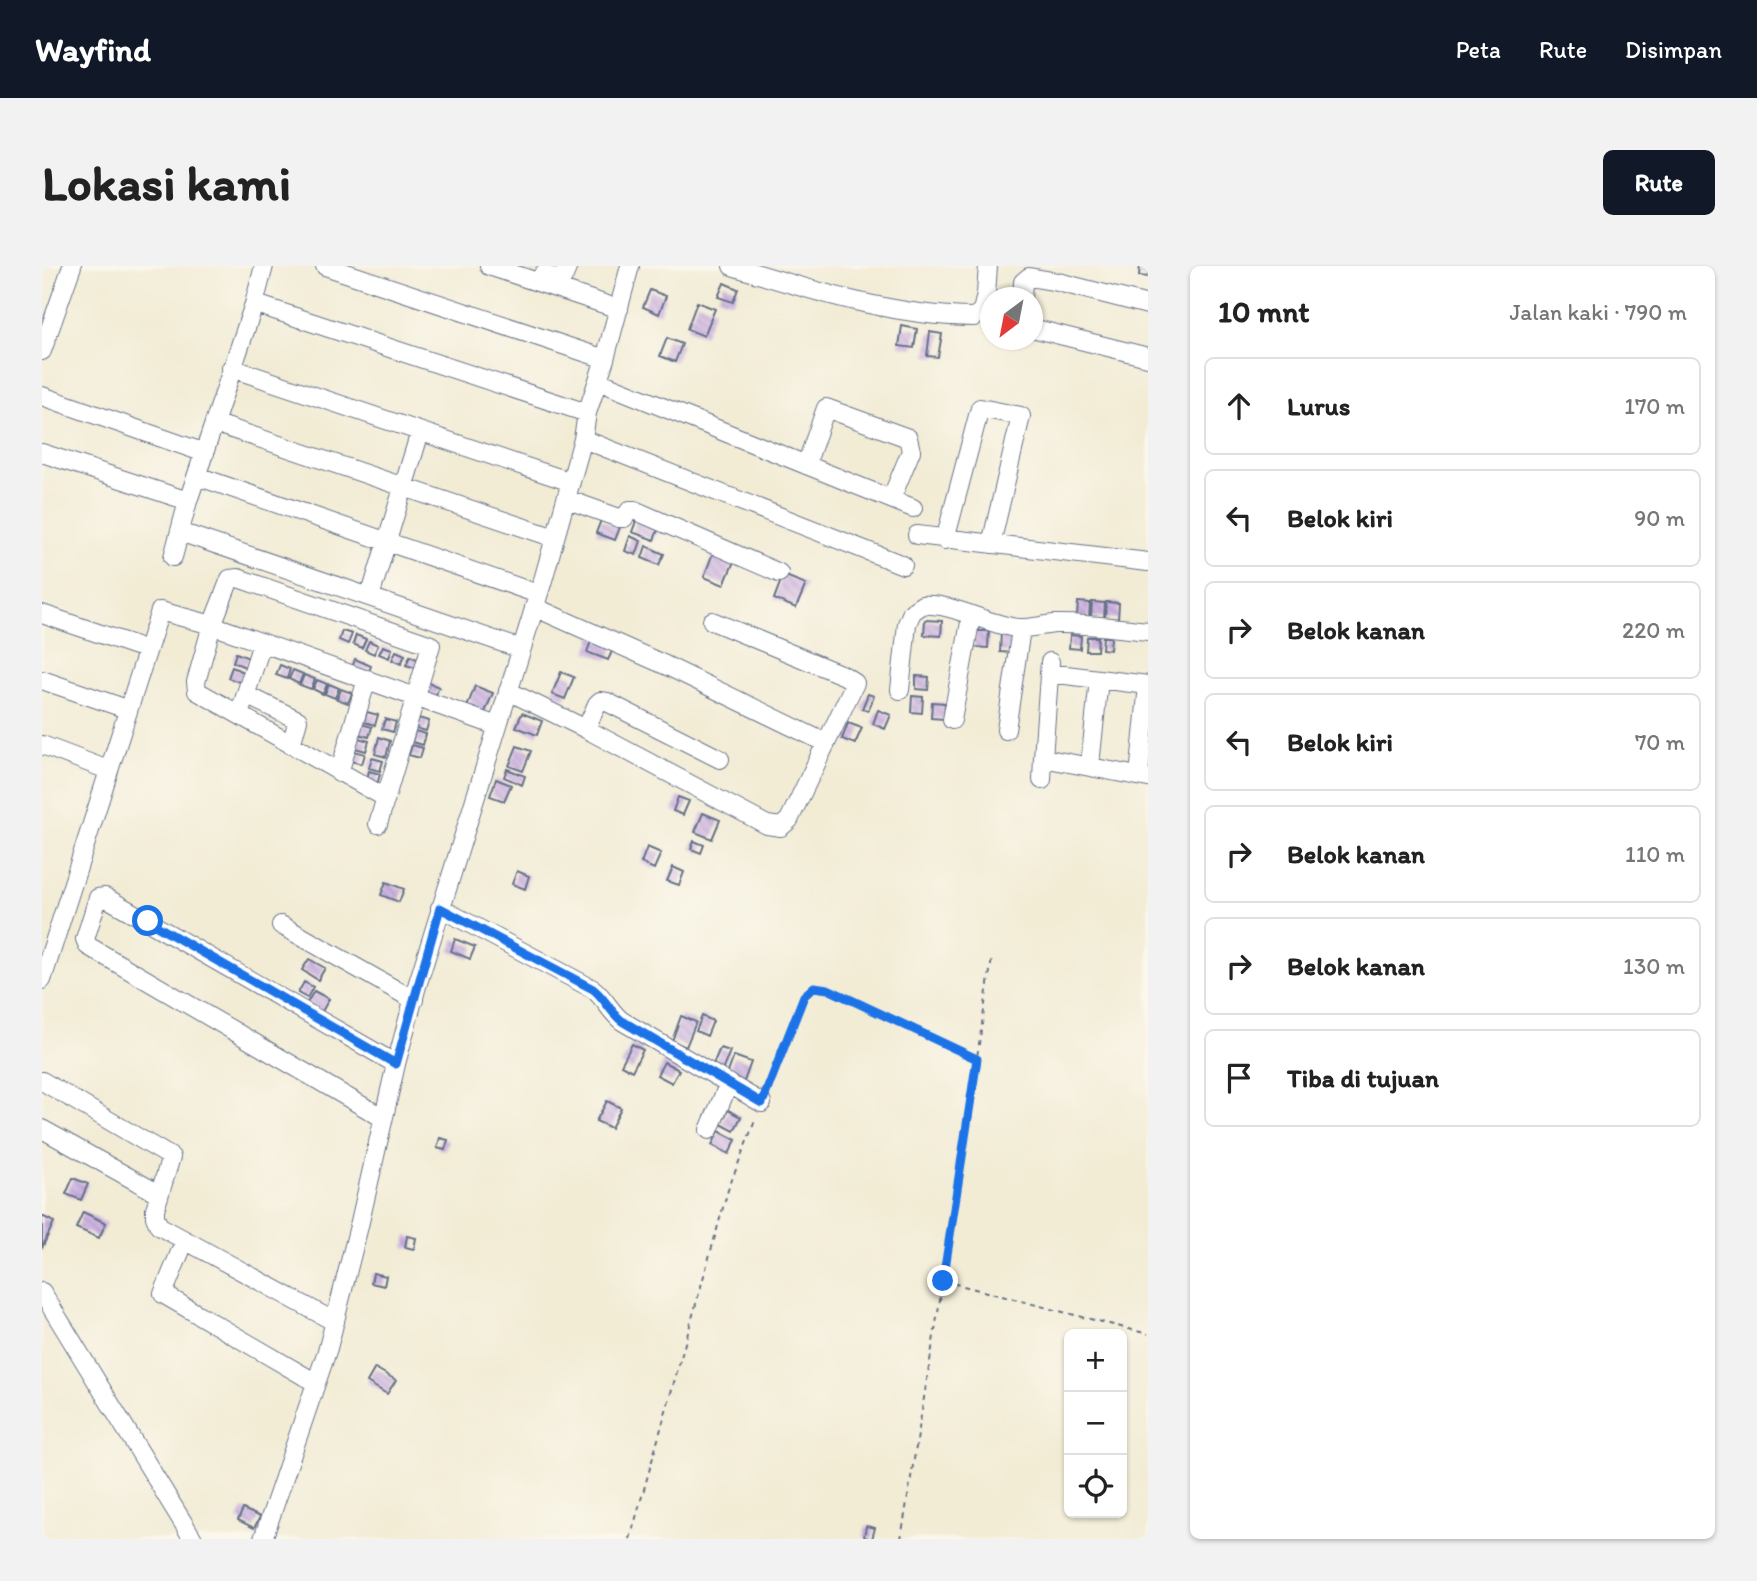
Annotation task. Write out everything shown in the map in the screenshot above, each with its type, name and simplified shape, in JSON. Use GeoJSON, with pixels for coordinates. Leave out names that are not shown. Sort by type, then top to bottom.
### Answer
{"type":"FeatureCollection","features":[{"type":"Feature","properties":{"kind":"street"},"geometry":{"type":"LineString","coordinates":[[42,351],[48,316],[72,266]]}},
{"type":"Feature","properties":{"kind":"street"},"geometry":{"type":"LineString","coordinates":[[173,557],[188,501],[254,304],[264,266]]}},
{"type":"Feature","properties":{"kind":"street"},"geometry":{"type":"LineString","coordinates":[[325,266],[605,359]]}},
{"type":"Feature","properties":{"kind":"street"},"geometry":{"type":"LineString","coordinates":[[489,266],[619,309]]}},
{"type":"Feature","properties":{"kind":"street"},"geometry":{"type":"LineString","coordinates":[[519,266],[559,280],[563,278],[568,266]]}},
{"type":"Feature","properties":{"kind":"street"},"geometry":{"type":"LineString","coordinates":[[263,1539],[335,1322],[396,1064],[440,908],[555,538],[583,439],[587,413],[605,359],[630,266]]}},
{"type":"Feature","properties":{"kind":"street"},"geometry":{"type":"LineString","coordinates":[[732,266],[815,291],[912,312],[974,317],[983,306],[988,266]]}},
{"type":"Feature","properties":{"kind":"street"},"geometry":{"type":"LineString","coordinates":[[1023,287],[1029,276],[1148,306]]}},
{"type":"Feature","properties":{"kind":"street"},"geometry":{"type":"LineString","coordinates":[[262,306],[587,413]]}},
{"type":"Feature","properties":{"kind":"street"},"geometry":{"type":"LineString","coordinates":[[1043,331],[1148,357]]}},
{"type":"Feature","properties":{"kind":"street"},"geometry":{"type":"LineString","coordinates":[[231,368],[420,432],[568,491],[619,518],[624,518],[630,510],[634,510],[779,573]]}},
{"type":"Feature","properties":{"kind":"street"},"geometry":{"type":"LineString","coordinates":[[598,381],[913,508]]}},
{"type":"Feature","properties":{"kind":"street"},"geometry":{"type":"LineString","coordinates":[[42,396],[205,453]]}},
{"type":"Feature","properties":{"kind":"street"},"geometry":{"type":"LineString","coordinates":[[806,464],[826,408],[908,438],[911,451],[891,499]]}},
{"type":"Feature","properties":{"kind":"street"},"geometry":{"type":"LineString","coordinates":[[946,540],[980,408],[1021,416],[991,544]]}},
{"type":"Feature","properties":{"kind":"street"},"geometry":{"type":"LineString","coordinates":[[214,423],[555,538]]}},
{"type":"Feature","properties":{"kind":"street"},"geometry":{"type":"LineString","coordinates":[[370,597],[420,432]]}},
{"type":"Feature","properties":{"kind":"street"},"geometry":{"type":"LineString","coordinates":[[583,439],[903,565]]}},
{"type":"Feature","properties":{"kind":"street"},"geometry":{"type":"LineString","coordinates":[[42,453],[188,501]]}},
{"type":"Feature","properties":{"kind":"street"},"geometry":{"type":"LineString","coordinates":[[197,476],[387,542],[536,601],[822,741]]}},
{"type":"Feature","properties":{"kind":"street"},"geometry":{"type":"LineString","coordinates":[[180,532],[521,649]]}},
{"type":"Feature","properties":{"kind":"street"},"geometry":{"type":"LineString","coordinates":[[918,536],[1148,562]]}},
{"type":"Feature","properties":{"kind":"street"},"geometry":{"type":"LineString","coordinates":[[378,824],[386,798],[433,637],[233,578],[228,583],[212,625],[195,687],[201,693],[386,798]]}},
{"type":"Feature","properties":{"kind":"street"},"geometry":{"type":"LineString","coordinates":[[900,691],[907,624],[912,612],[922,605],[953,609],[998,625],[1021,629],[1074,624],[1148,631]]}},
{"type":"Feature","properties":{"kind":"street"},"geometry":{"type":"LineString","coordinates":[[42,980],[160,611],[212,625],[497,726]]}},
{"type":"Feature","properties":{"kind":"street"},"geometry":{"type":"LineString","coordinates":[[42,614],[136,646]]}},
{"type":"Feature","properties":{"kind":"street"},"geometry":{"type":"LineString","coordinates":[[952,720],[971,617]]}},
{"type":"Feature","properties":{"kind":"street"},"geometry":{"type":"LineString","coordinates":[[508,691],[774,827],[781,827],[789,820],[822,741],[855,682],[712,621]]}},
{"type":"Feature","properties":{"kind":"street"},"geometry":{"type":"LineString","coordinates":[[1006,730],[1021,629]]}},
{"type":"Feature","properties":{"kind":"street"},"geometry":{"type":"LineString","coordinates":[[239,715],[262,643]]}},
{"type":"Feature","properties":{"kind":"street"},"geometry":{"type":"LineString","coordinates":[[1042,780],[1043,758],[1049,668],[1099,679],[1148,685],[1144,777],[1043,758]]}},
{"type":"Feature","properties":{"kind":"street"},"geometry":{"type":"LineString","coordinates":[[1090,765],[1099,679]]}},
{"type":"Feature","properties":{"kind":"street"},"geometry":{"type":"LineString","coordinates":[[42,680],[118,706]]}},
{"type":"Feature","properties":{"kind":"street"},"geometry":{"type":"LineString","coordinates":[[340,773],[367,680]]}},
{"type":"Feature","properties":{"kind":"street"},"geometry":{"type":"LineString","coordinates":[[246,695],[298,720],[291,745]]}},
{"type":"Feature","properties":{"kind":"street"},"geometry":{"type":"LineString","coordinates":[[586,729],[597,704],[600,701],[607,702],[720,759]]}},
{"type":"Feature","properties":{"kind":"street"},"geometry":{"type":"LineString","coordinates":[[42,745],[100,766]]}},
{"type":"Feature","properties":{"kind":"street"},"geometry":{"type":"LineString","coordinates":[[383,1118],[88,946],[85,939],[96,901],[105,897],[396,1064]]}},
{"type":"Feature","properties":{"kind":"street"},"geometry":{"type":"LineString","coordinates":[[440,908],[593,989],[600,994],[615,1016],[762,1103]]}},
{"type":"Feature","properties":{"kind":"street"},"geometry":{"type":"LineString","coordinates":[[281,925],[414,1000]]}},
{"type":"Feature","properties":{"kind":"street"},"geometry":{"type":"LineString","coordinates":[[42,1081],[171,1157],[155,1209],[159,1226],[335,1322]]}},
{"type":"Feature","properties":{"kind":"street"},"geometry":{"type":"LineString","coordinates":[[709,1130],[729,1083]]}},
{"type":"Feature","properties":{"kind":"street"},"geometry":{"type":"LineString","coordinates":[[42,1129],[159,1194]]}},
{"type":"Feature","properties":{"kind":"street"},"geometry":{"type":"LineString","coordinates":[[185,1240],[163,1294],[316,1383]]}},
{"type":"Feature","properties":{"kind":"street"},"geometry":{"type":"LineString","coordinates":[[42,1292],[193,1539]]}},
{"type":"Feature","properties":{"kind":"path"},"geometry":{"type":"LineString","coordinates":[[901,1539],[992,958]]}},
{"type":"Feature","properties":{"kind":"path"},"geometry":{"type":"LineString","coordinates":[[630,1539],[728,1190],[804,996],[814,987],[828,989],[977,1059]]}},
{"type":"Feature","properties":{"kind":"path"},"geometry":{"type":"LineString","coordinates":[[943,1281],[1148,1334]]}},
{"type":"Feature","properties":{"kind":"building"},"geometry":{"type":"Polygon","coordinates":[[[1140,266],[1148,266],[1148,277],[1139,276],[1140,266]]]}},
{"type":"Feature","properties":{"kind":"building"},"geometry":{"type":"Polygon","coordinates":[[[724,283],[738,289],[733,302],[718,297],[724,283]]]}},
{"type":"Feature","properties":{"kind":"building"},"geometry":{"type":"Polygon","coordinates":[[[650,290],[666,296],[659,314],[643,307],[650,290]]]}},
{"type":"Feature","properties":{"kind":"building"},"geometry":{"type":"Polygon","coordinates":[[[697,302],[715,309],[704,336],[687,329],[697,302]]]}},
{"type":"Feature","properties":{"kind":"building"},"geometry":{"type":"Polygon","coordinates":[[[902,326],[917,329],[914,348],[899,346],[902,326]]]}},
{"type":"Feature","properties":{"kind":"building"},"geometry":{"type":"Polygon","coordinates":[[[930,332],[942,334],[938,357],[927,356],[930,332]]]}},
{"type":"Feature","properties":{"kind":"building"},"geometry":{"type":"Polygon","coordinates":[[[667,338],[682,344],[675,362],[660,356],[667,338]]]}},
{"type":"Feature","properties":{"kind":"building"},"geometry":{"type":"Polygon","coordinates":[[[638,516],[660,525],[654,540],[632,532],[638,516]]]}},
{"type":"Feature","properties":{"kind":"building"},"geometry":{"type":"Polygon","coordinates":[[[601,520],[620,527],[615,540],[596,533],[601,520]]]}},
{"type":"Feature","properties":{"kind":"building"},"geometry":{"type":"Polygon","coordinates":[[[630,536],[641,541],[636,555],[625,551],[630,536]]]}},
{"type":"Feature","properties":{"kind":"building"},"geometry":{"type":"Polygon","coordinates":[[[646,546],[664,554],[659,565],[642,558],[646,546]]]}},
{"type":"Feature","properties":{"kind":"building"},"geometry":{"type":"Polygon","coordinates":[[[714,550],[735,559],[724,585],[704,577],[714,550]]]}},
{"type":"Feature","properties":{"kind":"building"},"geometry":{"type":"Polygon","coordinates":[[[783,575],[806,584],[796,608],[774,599],[783,575]]]}},
{"type":"Feature","properties":{"kind":"building"},"geometry":{"type":"Polygon","coordinates":[[[1078,602],[1090,603],[1089,618],[1077,617],[1078,602]]]}},
{"type":"Feature","properties":{"kind":"building"},"geometry":{"type":"Polygon","coordinates":[[[1092,602],[1105,603],[1104,618],[1091,617],[1092,602]]]}},
{"type":"Feature","properties":{"kind":"building"},"geometry":{"type":"Polygon","coordinates":[[[1106,602],[1119,603],[1118,619],[1105,618],[1106,602]]]}},
{"type":"Feature","properties":{"kind":"building"},"geometry":{"type":"Polygon","coordinates":[[[925,620],[942,621],[941,636],[924,635],[925,620]]]}},
{"type":"Feature","properties":{"kind":"building"},"geometry":{"type":"Polygon","coordinates":[[[342,631],[352,634],[348,644],[339,640],[342,631]]]}},
{"type":"Feature","properties":{"kind":"building"},"geometry":{"type":"Polygon","coordinates":[[[975,631],[989,631],[988,648],[974,647],[975,631]]]}},
{"type":"Feature","properties":{"kind":"building"},"geometry":{"type":"Polygon","coordinates":[[[1001,632],[1016,633],[1014,653],[1000,652],[1001,632]]]}},
{"type":"Feature","properties":{"kind":"building"},"geometry":{"type":"Polygon","coordinates":[[[356,635],[366,639],[362,648],[353,644],[356,635]]]}},
{"type":"Feature","properties":{"kind":"building"},"geometry":{"type":"Polygon","coordinates":[[[1070,635],[1081,636],[1080,649],[1069,648],[1070,635]]]}},
{"type":"Feature","properties":{"kind":"building"},"geometry":{"type":"Polygon","coordinates":[[[593,636],[615,645],[608,660],[587,652],[593,636]]]}},
{"type":"Feature","properties":{"kind":"building"},"geometry":{"type":"Polygon","coordinates":[[[1087,637],[1098,637],[1097,651],[1086,651],[1087,637]]]}},
{"type":"Feature","properties":{"kind":"building"},"geometry":{"type":"Polygon","coordinates":[[[1103,637],[1111,637],[1110,650],[1102,649],[1103,637]]]}},
{"type":"Feature","properties":{"kind":"building"},"geometry":{"type":"Polygon","coordinates":[[[369,641],[378,645],[374,654],[365,650],[369,641]]]}},
{"type":"Feature","properties":{"kind":"building"},"geometry":{"type":"Polygon","coordinates":[[[383,646],[392,649],[389,658],[379,654],[383,646]]]}},
{"type":"Feature","properties":{"kind":"building"},"geometry":{"type":"Polygon","coordinates":[[[396,651],[405,655],[401,664],[392,660],[396,651]]]}},
{"type":"Feature","properties":{"kind":"building"},"geometry":{"type":"Polygon","coordinates":[[[236,653],[249,658],[245,667],[233,662],[236,653]]]}},
{"type":"Feature","properties":{"kind":"building"},"geometry":{"type":"Polygon","coordinates":[[[410,656],[419,660],[416,668],[406,665],[410,656]]]}},
{"type":"Feature","properties":{"kind":"building"},"geometry":{"type":"Polygon","coordinates":[[[355,659],[371,666],[368,674],[352,668],[355,659]]]}},
{"type":"Feature","properties":{"kind":"building"},"geometry":{"type":"Polygon","coordinates":[[[280,665],[290,669],[287,679],[276,675],[280,665]]]}},
{"type":"Feature","properties":{"kind":"building"},"geometry":{"type":"Polygon","coordinates":[[[232,667],[246,673],[242,683],[228,678],[232,667]]]}},
{"type":"Feature","properties":{"kind":"building"},"geometry":{"type":"Polygon","coordinates":[[[293,670],[303,674],[299,684],[289,679],[293,670]]]}},
{"type":"Feature","properties":{"kind":"building"},"geometry":{"type":"Polygon","coordinates":[[[561,672],[574,677],[565,699],[552,694],[561,672]]]}},
{"type":"Feature","properties":{"kind":"building"},"geometry":{"type":"Polygon","coordinates":[[[304,675],[315,679],[311,689],[300,685],[304,675]]]}},
{"type":"Feature","properties":{"kind":"building"},"geometry":{"type":"Polygon","coordinates":[[[916,676],[929,677],[928,690],[916,689],[916,676]]]}},
{"type":"Feature","properties":{"kind":"building"},"geometry":{"type":"Polygon","coordinates":[[[317,680],[327,684],[323,694],[313,689],[317,680]]]}},
{"type":"Feature","properties":{"kind":"building"},"geometry":{"type":"Polygon","coordinates":[[[429,683],[439,687],[433,701],[423,697],[429,683]]]}},
{"type":"Feature","properties":{"kind":"building"},"geometry":{"type":"Polygon","coordinates":[[[329,684],[339,688],[335,698],[325,694],[329,684]]]}},
{"type":"Feature","properties":{"kind":"building"},"geometry":{"type":"Polygon","coordinates":[[[475,686],[493,693],[483,717],[466,710],[475,686]]]}},
{"type":"Feature","properties":{"kind":"building"},"geometry":{"type":"Polygon","coordinates":[[[341,689],[352,693],[348,703],[337,699],[341,689]]]}},
{"type":"Feature","properties":{"kind":"building"},"geometry":{"type":"Polygon","coordinates":[[[868,694],[874,696],[868,711],[862,709],[868,694]]]}},
{"type":"Feature","properties":{"kind":"building"},"geometry":{"type":"Polygon","coordinates":[[[912,696],[923,697],[922,713],[911,712],[912,696]]]}},
{"type":"Feature","properties":{"kind":"building"},"geometry":{"type":"Polygon","coordinates":[[[932,702],[945,703],[944,719],[931,718],[932,702]]]}},
{"type":"Feature","properties":{"kind":"building"},"geometry":{"type":"Polygon","coordinates":[[[878,710],[891,715],[885,729],[873,724],[878,710]]]}},
{"type":"Feature","properties":{"kind":"building"},"geometry":{"type":"Polygon","coordinates":[[[367,712],[378,715],[375,725],[364,722],[367,712]]]}},
{"type":"Feature","properties":{"kind":"building"},"geometry":{"type":"Polygon","coordinates":[[[522,713],[542,721],[537,735],[516,727],[522,713]]]}},
{"type":"Feature","properties":{"kind":"building"},"geometry":{"type":"Polygon","coordinates":[[[418,718],[429,721],[426,731],[416,728],[418,718]]]}},
{"type":"Feature","properties":{"kind":"building"},"geometry":{"type":"Polygon","coordinates":[[[385,719],[396,722],[393,732],[382,729],[385,719]]]}},
{"type":"Feature","properties":{"kind":"building"},"geometry":{"type":"Polygon","coordinates":[[[848,723],[862,728],[855,744],[842,739],[848,723]]]}},
{"type":"Feature","properties":{"kind":"building"},"geometry":{"type":"Polygon","coordinates":[[[361,724],[372,727],[369,737],[358,734],[361,724]]]}},
{"type":"Feature","properties":{"kind":"building"},"geometry":{"type":"Polygon","coordinates":[[[415,731],[426,734],[423,745],[412,742],[415,731]]]}},
{"type":"Feature","properties":{"kind":"building"},"geometry":{"type":"Polygon","coordinates":[[[379,737],[390,741],[386,757],[375,754],[379,737]]]}},
{"type":"Feature","properties":{"kind":"building"},"geometry":{"type":"Polygon","coordinates":[[[358,738],[369,741],[366,751],[355,748],[358,738]]]}},
{"type":"Feature","properties":{"kind":"building"},"geometry":{"type":"Polygon","coordinates":[[[412,745],[423,748],[420,758],[409,755],[412,745]]]}},
{"type":"Feature","properties":{"kind":"building"},"geometry":{"type":"Polygon","coordinates":[[[517,746],[531,751],[523,771],[509,766],[517,746]]]}},
{"type":"Feature","properties":{"kind":"building"},"geometry":{"type":"Polygon","coordinates":[[[354,751],[365,754],[362,764],[351,761],[354,751]]]}},
{"type":"Feature","properties":{"kind":"building"},"geometry":{"type":"Polygon","coordinates":[[[372,758],[383,761],[380,771],[369,768],[372,758]]]}},
{"type":"Feature","properties":{"kind":"building"},"geometry":{"type":"Polygon","coordinates":[[[507,769],[525,776],[522,785],[504,777],[507,769]]]}},
{"type":"Feature","properties":{"kind":"building"},"geometry":{"type":"Polygon","coordinates":[[[369,771],[380,774],[377,785],[366,782],[369,771]]]}},
{"type":"Feature","properties":{"kind":"building"},"geometry":{"type":"Polygon","coordinates":[[[496,779],[511,785],[504,801],[490,796],[496,779]]]}},
{"type":"Feature","properties":{"kind":"building"},"geometry":{"type":"Polygon","coordinates":[[[678,797],[689,801],[683,815],[673,811],[678,797]]]}},
{"type":"Feature","properties":{"kind":"building"},"geometry":{"type":"Polygon","coordinates":[[[703,813],[720,820],[712,839],[695,832],[703,813]]]}},
{"type":"Feature","properties":{"kind":"building"},"geometry":{"type":"Polygon","coordinates":[[[694,841],[704,845],[701,853],[691,849],[694,841]]]}},
{"type":"Feature","properties":{"kind":"building"},"geometry":{"type":"Polygon","coordinates":[[[647,847],[661,853],[654,869],[641,863],[647,847]]]}},
{"type":"Feature","properties":{"kind":"building"},"geometry":{"type":"Polygon","coordinates":[[[673,867],[684,872],[679,885],[667,881],[673,867]]]}},
{"type":"Feature","properties":{"kind":"building"},"geometry":{"type":"Polygon","coordinates":[[[517,871],[529,876],[525,889],[512,884],[517,871]]]}},
{"type":"Feature","properties":{"kind":"building"},"geometry":{"type":"Polygon","coordinates":[[[386,882],[404,889],[399,902],[381,895],[386,882]]]}},
{"type":"Feature","properties":{"kind":"building"},"geometry":{"type":"Polygon","coordinates":[[[455,939],[475,947],[470,959],[451,951],[455,939]]]}},
{"type":"Feature","properties":{"kind":"building"},"geometry":{"type":"Polygon","coordinates":[[[309,959],[325,968],[318,980],[302,970],[309,959]]]}},
{"type":"Feature","properties":{"kind":"building"},"geometry":{"type":"Polygon","coordinates":[[[304,982],[313,987],[307,998],[298,993],[304,982]]]}},
{"type":"Feature","properties":{"kind":"building"},"geometry":{"type":"Polygon","coordinates":[[[314,991],[329,999],[320,1015],[305,1006],[314,991]]]}},
{"type":"Feature","properties":{"kind":"building"},"geometry":{"type":"Polygon","coordinates":[[[681,1016],[696,1022],[686,1047],[672,1041],[681,1016]]]}},
{"type":"Feature","properties":{"kind":"building"},"geometry":{"type":"Polygon","coordinates":[[[702,1016],[713,1021],[707,1036],[696,1031],[702,1016]]]}},
{"type":"Feature","properties":{"kind":"building"},"geometry":{"type":"Polygon","coordinates":[[[632,1044],[643,1050],[632,1071],[621,1065],[632,1044]]]}},
{"type":"Feature","properties":{"kind":"building"},"geometry":{"type":"Polygon","coordinates":[[[720,1048],[730,1051],[722,1071],[712,1067],[720,1048]]]}},
{"type":"Feature","properties":{"kind":"building"},"geometry":{"type":"Polygon","coordinates":[[[734,1056],[751,1062],[743,1084],[726,1078],[734,1056]]]}},
{"type":"Feature","properties":{"kind":"building"},"geometry":{"type":"Polygon","coordinates":[[[664,1062],[679,1070],[672,1083],[657,1075],[664,1062]]]}},
{"type":"Feature","properties":{"kind":"building"},"geometry":{"type":"Polygon","coordinates":[[[607,1101],[621,1108],[611,1128],[596,1121],[607,1101]]]}},
{"type":"Feature","properties":{"kind":"building"},"geometry":{"type":"Polygon","coordinates":[[[728,1110],[741,1117],[734,1131],[721,1124],[728,1110]]]}},
{"type":"Feature","properties":{"kind":"building"},"geometry":{"type":"Polygon","coordinates":[[[719,1131],[736,1140],[729,1154],[712,1145],[719,1131]]]}},
{"type":"Feature","properties":{"kind":"building"},"geometry":{"type":"Polygon","coordinates":[[[440,1138],[448,1140],[445,1150],[437,1148],[440,1138]]]}},
{"type":"Feature","properties":{"kind":"building"},"geometry":{"type":"Polygon","coordinates":[[[73,1178],[88,1184],[81,1200],[66,1194],[73,1178]]]}},
{"type":"Feature","properties":{"kind":"building"},"geometry":{"type":"Polygon","coordinates":[[[83,1212],[106,1223],[99,1238],[76,1228],[83,1212]]]}},
{"type":"Feature","properties":{"kind":"building"},"geometry":{"type":"Polygon","coordinates":[[[42,1216],[54,1222],[42,1248],[42,1216]]]}},
{"type":"Feature","properties":{"kind":"building"},"geometry":{"type":"Polygon","coordinates":[[[407,1236],[416,1238],[414,1249],[405,1247],[407,1236]]]}},
{"type":"Feature","properties":{"kind":"building"},"geometry":{"type":"Polygon","coordinates":[[[373,1273],[386,1276],[384,1286],[371,1283],[373,1273]]]}},
{"type":"Feature","properties":{"kind":"building"},"geometry":{"type":"Polygon","coordinates":[[[375,1368],[396,1380],[387,1394],[367,1382],[375,1368]]]}},
{"type":"Feature","properties":{"kind":"building"},"geometry":{"type":"Polygon","coordinates":[[[243,1509],[260,1517],[254,1528],[238,1520],[243,1509]]]}},
{"type":"Feature","properties":{"kind":"building"},"geometry":{"type":"Polygon","coordinates":[[[866,1526],[875,1528],[872,1539],[864,1537],[866,1526]]]}},
{"type":"Feature","properties":{"kind":"route"},"geometry":{"type":"LineString","coordinates":[[148,921],[396,1064],[440,908],[593,989],[600,994],[611,1012],[622,1021],[762,1103],[804,996],[814,987],[828,989],[977,1059],[943,1281]]}}]}
